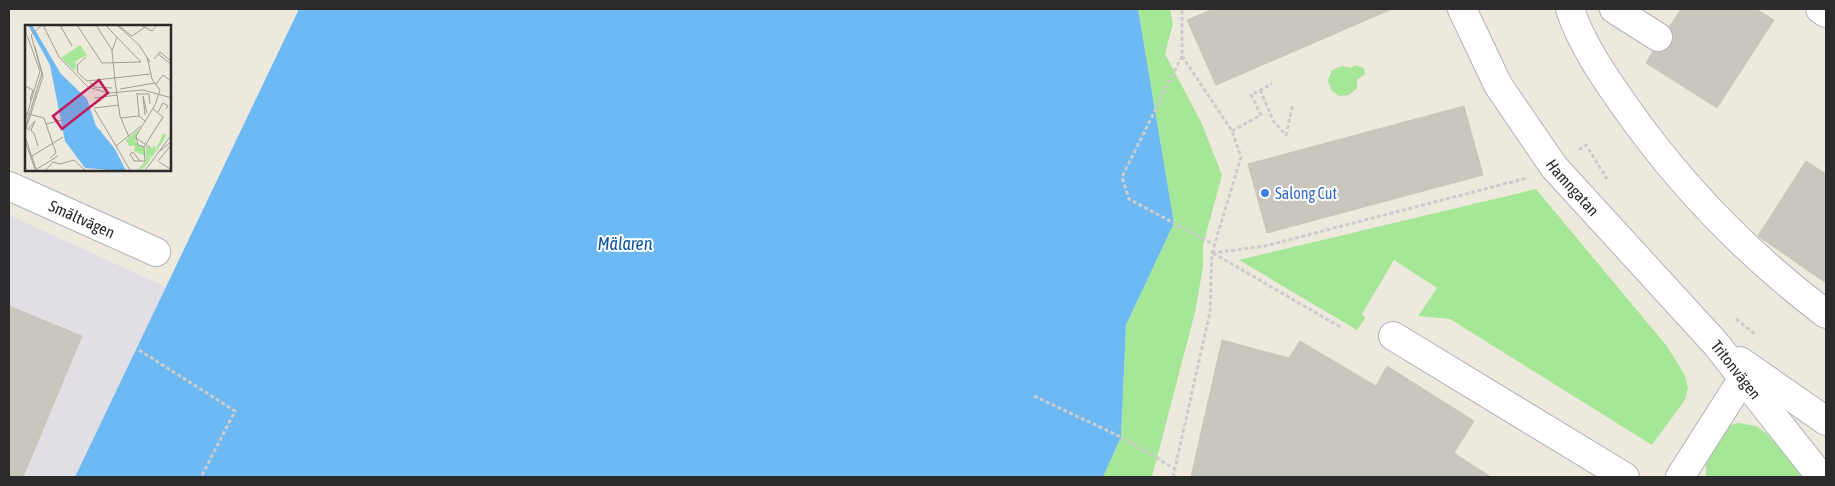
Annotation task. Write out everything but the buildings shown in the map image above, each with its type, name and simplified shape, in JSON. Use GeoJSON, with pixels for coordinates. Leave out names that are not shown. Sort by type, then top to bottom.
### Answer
{"type":"FeatureCollection","features":[{"type":"Feature","properties":{"kind":"street","name":"Hamngatan"},"geometry":{"type":"LineString","coordinates":[[1462,9],[1498,85],[1554,168],[1716,344]]}},
{"type":"Feature","properties":{"kind":"street"},"geometry":{"type":"LineString","coordinates":[[1570,9],[1600,70],[1650,142],[1726,228],[1825,312]]}},
{"type":"Feature","properties":{"kind":"street"},"geometry":{"type":"LineString","coordinates":[[1614,9],[1658,37]]}},
{"type":"Feature","properties":{"kind":"street"},"geometry":{"type":"LineString","coordinates":[[1820,9],[1826,13]]}},
{"type":"Feature","properties":{"kind":"street","name":"Smältvägen"},"geometry":{"type":"LineString","coordinates":[[9,186],[156,252]]}},
{"type":"Feature","properties":{"kind":"street"},"geometry":{"type":"LineString","coordinates":[[1393,336],[1625,477]]}},
{"type":"Feature","properties":{"kind":"street","name":"Tritonvägen"},"geometry":{"type":"LineString","coordinates":[[1716,344],[1821,477]]}},
{"type":"Feature","properties":{"kind":"street","name":"Tritonvägen"},"geometry":{"type":"LineString","coordinates":[[1716,344],[1826,421]]}},
{"type":"Feature","properties":{"kind":"street"},"geometry":{"type":"LineString","coordinates":[[1680,477],[1743,378]]}},
{"type":"Feature","properties":{"kind":"path"},"geometry":{"type":"LineString","coordinates":[[1182,9],[1182,56],[1122,177],[1129,200],[1215,245]]}},
{"type":"Feature","properties":{"kind":"path"},"geometry":{"type":"LineString","coordinates":[[1173,477],[1210,312],[1212,253],[1241,157],[1232,131],[1182,56]]}},
{"type":"Feature","properties":{"kind":"path"},"geometry":{"type":"LineString","coordinates":[[1232,131],[1261,115],[1251,95],[1272,84]]}},
{"type":"Feature","properties":{"kind":"path"},"geometry":{"type":"LineString","coordinates":[[1260,90],[1274,122],[1286,136],[1293,104]]}},
{"type":"Feature","properties":{"kind":"path"},"geometry":{"type":"LineString","coordinates":[[1586,145],[1609,181]]}},
{"type":"Feature","properties":{"kind":"path"},"geometry":{"type":"LineString","coordinates":[[1212,253],[1265,246],[1529,177]]}},
{"type":"Feature","properties":{"kind":"path"},"geometry":{"type":"LineString","coordinates":[[1212,253],[1342,328]]}},
{"type":"Feature","properties":{"kind":"path"},"geometry":{"type":"LineString","coordinates":[[1731,314],[1759,337]]}},
{"type":"Feature","properties":{"kind":"path"},"geometry":{"type":"LineString","coordinates":[[139,350],[235,412],[201,477]]}},
{"type":"Feature","properties":{"kind":"path"},"geometry":{"type":"LineString","coordinates":[[1034,396],[1121,437],[1175,469]]}},
{"type":"Feature","properties":{"kind":"shaded area"},"geometry":{"type":"Polygon","coordinates":[[[9,215],[166,287],[75,477],[9,477],[9,215]]]}},
{"type":"Feature","properties":{"kind":"green space"},"geometry":{"type":"Polygon","coordinates":[[[1138,9],[1170,9],[1173,23],[1165,54],[1201,122],[1222,175],[1203,245],[1203,267],[1195,312],[1152,477],[1103,477],[1121,437],[1126,325],[1174,223],[1138,9]]]}},
{"type":"Feature","properties":{"kind":"green space"},"geometry":{"type":"Polygon","coordinates":[[[1355,65],[1364,68],[1365,74],[1357,80],[1357,88],[1349,95],[1339,96],[1331,90],[1328,80],[1332,70],[1342,66],[1351,68],[1355,65]]]}},
{"type":"Feature","properties":{"kind":"green space"},"geometry":{"type":"Polygon","coordinates":[[[1536,189],[1666,345],[1685,375],[1688,388],[1685,400],[1652,445],[1450,319],[1418,316],[1437,288],[1394,260],[1362,314],[1365,318],[1357,330],[1239,260],[1536,189]]]}},
{"type":"Feature","properties":{"kind":"green space"},"geometry":{"type":"Polygon","coordinates":[[[1738,423],[1756,426],[1767,434],[1806,477],[1706,477],[1706,454],[1724,427],[1738,423]]]}},
{"type":"Feature","properties":{"kind":"water","name":"Mälaren"},"geometry":{"type":"Polygon","coordinates":[[[299,9],[1138,9],[1174,223],[1126,325],[1121,437],[1103,477],[75,477],[299,9]]]}},
{"type":"Feature","properties":{"kind":"place","name":"Salong Cut"},"geometry":{"type":"Point","coordinates":[1265,193]}}]}
